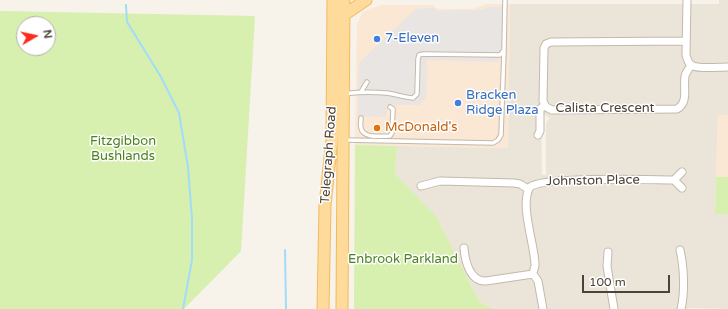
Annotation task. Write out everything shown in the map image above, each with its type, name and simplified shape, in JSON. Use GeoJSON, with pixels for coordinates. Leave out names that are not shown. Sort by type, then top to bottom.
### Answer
{"type":"FeatureCollection","features":[{"type":"Feature","properties":{"kind":"main road","name":"Telegraph Road"},"geometry":{"type":"LineString","coordinates":[[323,309],[325,205],[330,157],[332,99],[333,0]]}},
{"type":"Feature","properties":{"kind":"main road","name":"Telegraph Road"},"geometry":{"type":"LineString","coordinates":[[342,309],[344,0]]}},
{"type":"Feature","properties":{"kind":"main road"},"geometry":{"type":"LineString","coordinates":[[344,15],[366,0]]}},
{"type":"Feature","properties":{"kind":"main road"},"geometry":{"type":"LineString","coordinates":[[324,276],[332,278],[342,271]]}},
{"type":"Feature","properties":{"kind":"main road"},"geometry":{"type":"LineString","coordinates":[[324,293],[332,286],[337,286],[342,289]]}},
{"type":"Feature","properties":{"kind":"street"},"geometry":{"type":"LineString","coordinates":[[687,0],[687,58],[691,65],[696,67],[728,67]]}},
{"type":"Feature","properties":{"kind":"street","name":"Calista Crescent"},"geometry":{"type":"LineString","coordinates":[[686,41],[557,41],[548,43],[545,46],[544,53],[543,99],[548,109],[555,110],[677,109],[682,106],[684,101],[685,75],[691,65]]}},
{"type":"Feature","properties":{"kind":"street"},"geometry":{"type":"LineString","coordinates":[[538,135],[540,131],[540,110],[545,105]]}},
{"type":"Feature","properties":{"kind":"street"},"geometry":{"type":"LineString","coordinates":[[682,172],[674,180],[682,188]]}},
{"type":"Feature","properties":{"kind":"street","name":"Johnston Place"},"geometry":{"type":"LineString","coordinates":[[421,186],[440,182],[514,183],[520,184],[528,189],[531,185],[536,183],[554,180],[674,180]]}},
{"type":"Feature","properties":{"kind":"street"},"geometry":{"type":"LineString","coordinates":[[528,189],[526,196],[527,214],[535,264],[533,274],[538,281],[543,309]]}},
{"type":"Feature","properties":{"kind":"street"},"geometry":{"type":"LineString","coordinates":[[464,248],[466,262],[474,277],[478,281],[533,274]]}},
{"type":"Feature","properties":{"kind":"street"},"geometry":{"type":"LineString","coordinates":[[680,250],[683,267],[681,309]]}},
{"type":"Feature","properties":{"kind":"street"},"geometry":{"type":"LineString","coordinates":[[608,252],[607,266],[614,309]]}},
{"type":"Feature","properties":{"kind":"lane"},"geometry":{"type":"LineString","coordinates":[[342,140],[493,143],[498,140],[501,135],[505,0]]}},
{"type":"Feature","properties":{"kind":"lane"},"geometry":{"type":"LineString","coordinates":[[332,99],[344,93],[361,92],[388,93],[400,97],[413,98],[417,94],[418,59],[420,55],[429,53],[500,55],[504,50]]}},
{"type":"Feature","properties":{"kind":"lane"},"geometry":{"type":"LineString","coordinates":[[361,92],[367,82]]}},
{"type":"Feature","properties":{"kind":"lane"},"geometry":{"type":"LineString","coordinates":[[361,118],[361,129],[368,136],[390,136],[392,134],[393,110],[390,107]]}},
{"type":"Feature","properties":{"kind":"shaded area"},"geometry":{"type":"Polygon","coordinates":[[[719,0],[728,0],[728,115],[718,115],[715,214],[728,214],[728,309],[493,309],[479,301],[436,216],[395,174],[397,146],[508,148],[510,4],[719,4],[719,0]],[[543,113],[541,115],[542,175],[546,175],[546,122],[550,118],[543,113]]]}},
{"type":"Feature","properties":{"kind":"shaded area"},"geometry":{"type":"Polygon","coordinates":[[[486,4],[510,4],[508,148],[355,145],[357,25],[362,13],[382,5],[432,5],[438,9],[473,9],[486,4]]]}},
{"type":"Feature","properties":{"kind":"shaded area"},"geometry":{"type":"Polygon","coordinates":[[[487,7],[503,7],[502,47],[499,62],[427,60],[426,96],[420,105],[387,105],[386,117],[358,116],[359,63],[416,9],[434,8],[437,11],[483,10],[487,7]]]}},
{"type":"Feature","properties":{"kind":"shaded area"},"geometry":{"type":"Polygon","coordinates":[[[718,115],[728,115],[728,177],[716,177],[718,115]]]}},
{"type":"Feature","properties":{"kind":"green space","name":"Fitzgibbon Bushlands"},"geometry":{"type":"Polygon","coordinates":[[[0,11],[255,16],[241,251],[184,309],[0,309],[0,11]]]}},
{"type":"Feature","properties":{"kind":"green space","name":"Enbrook Parkland"},"geometry":{"type":"Polygon","coordinates":[[[355,145],[397,146],[395,174],[436,216],[479,301],[493,309],[354,309],[355,145]]]}},
{"type":"Feature","properties":{"kind":"green space"},"geometry":{"type":"Polygon","coordinates":[[[716,177],[728,177],[728,214],[715,214],[716,177]]]}},
{"type":"Feature","properties":{"kind":"waterway"},"geometry":{"type":"LineString","coordinates":[[126,5],[127,22],[161,77],[179,113],[188,167],[192,219],[192,260],[183,309]]}},
{"type":"Feature","properties":{"kind":"waterway"},"geometry":{"type":"LineString","coordinates":[[285,250],[286,309]]}},
{"type":"Feature","properties":{"kind":"place","name":"7-Eleven"},"geometry":{"type":"Point","coordinates":[377,39]}},
{"type":"Feature","properties":{"kind":"place","name":"Bracken Ridge Plaza"},"geometry":{"type":"Point","coordinates":[458,103]}},
{"type":"Feature","properties":{"kind":"place","name":"McDonald's"},"geometry":{"type":"Point","coordinates":[377,128]}}]}
